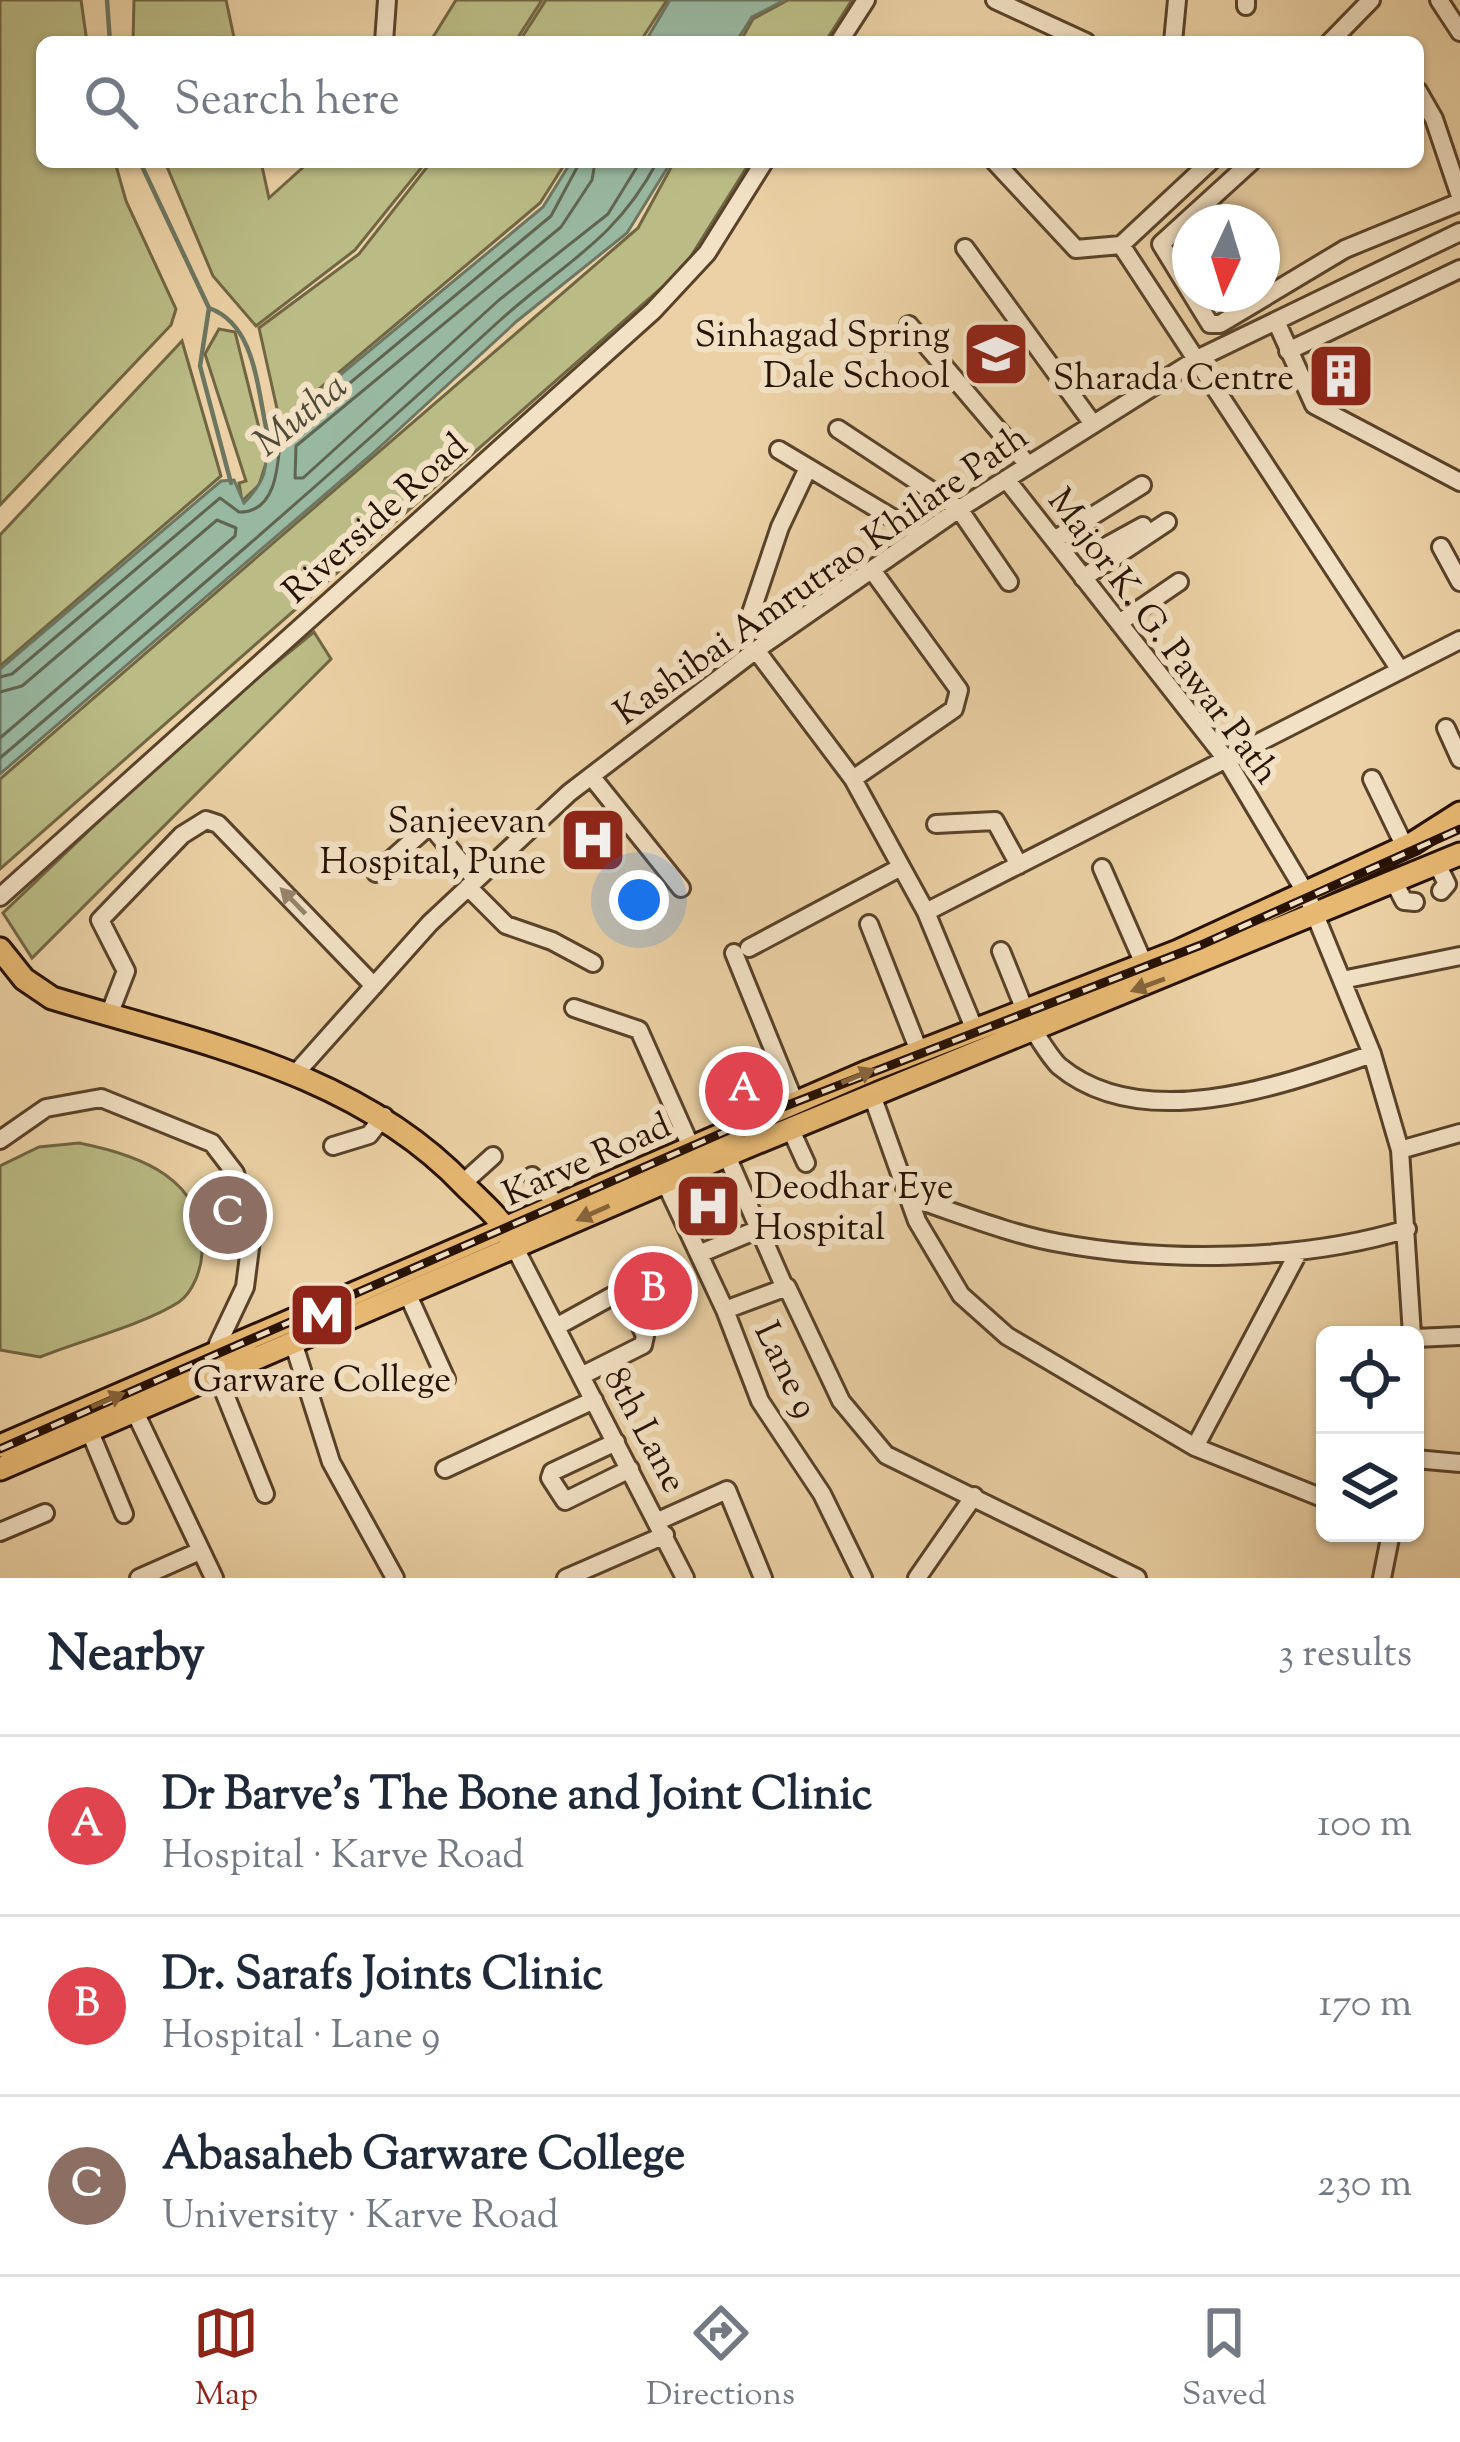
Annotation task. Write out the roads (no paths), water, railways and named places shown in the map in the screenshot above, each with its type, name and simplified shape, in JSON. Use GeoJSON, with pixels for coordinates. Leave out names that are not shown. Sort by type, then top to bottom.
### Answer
{"type":"FeatureCollection","features":[{"type":"Feature","properties":{"kind":"main road","name":"Karve Road"},"geometry":{"type":"LineString","coordinates":[[0,1469],[408,1295],[511,1239],[558,1205],[795,1102],[974,1028],[1028,1018],[1187,970],[1311,904],[1460,812]]}},
{"type":"Feature","properties":{"kind":"main road"},"geometry":{"type":"LineString","coordinates":[[1409,845],[1460,824]]}},
{"type":"Feature","properties":{"kind":"main road"},"geometry":{"type":"LineString","coordinates":[[1430,864],[1460,844]]}},
{"type":"Feature","properties":{"kind":"main road","name":"Karve Road"},"geometry":{"type":"LineString","coordinates":[[1,1444],[873,1098],[1144,964],[1460,854]]}},
{"type":"Feature","properties":{"kind":"main road"},"geometry":{"type":"LineString","coordinates":[[0,950],[24,979],[52,998],[296,1073],[384,1116],[463,1183],[511,1239]]}},
{"type":"Feature","properties":{"kind":"street"},"geometry":{"type":"LineString","coordinates":[[384,36],[387,0]]}},
{"type":"Feature","properties":{"kind":"street"},"geometry":{"type":"LineString","coordinates":[[843,36],[866,0]]}},
{"type":"Feature","properties":{"kind":"street"},"geometry":{"type":"LineString","coordinates":[[995,0],[1073,36]]}},
{"type":"Feature","properties":{"kind":"street"},"geometry":{"type":"LineString","coordinates":[[1174,36],[1177,0]]}},
{"type":"Feature","properties":{"kind":"street"},"geometry":{"type":"LineString","coordinates":[[1439,0],[1460,32]]}},
{"type":"Feature","properties":{"kind":"street"},"geometry":{"type":"LineString","coordinates":[[1336,36],[1368,2]]}},
{"type":"Feature","properties":{"kind":"street"},"geometry":{"type":"LineString","coordinates":[[1244,168],[1163,240],[1163,251],[1215,325],[1345,249],[1398,230],[1460,199],[1424,102]]}},
{"type":"Feature","properties":{"kind":"street","name":"Riverside Road"},"geometry":{"type":"LineString","coordinates":[[0,897],[653,311],[689,274],[760,168]]}},
{"type":"Feature","properties":{"kind":"street"},"geometry":{"type":"LineString","coordinates":[[1001,168],[1076,249],[1121,244],[1203,168]]}},
{"type":"Feature","properties":{"kind":"street"},"geometry":{"type":"LineString","coordinates":[[1398,230],[1441,276]]}},
{"type":"Feature","properties":{"kind":"street","name":"Kashibai Amrutrao Khilare Path"},"geometry":{"type":"LineString","coordinates":[[296,1073],[472,884],[591,776],[756,650],[959,509],[1197,359],[1460,232]]}},
{"type":"Feature","properties":{"kind":"street"},"geometry":{"type":"LineString","coordinates":[[1121,244],[1398,667]]}},
{"type":"Feature","properties":{"kind":"street"},"geometry":{"type":"LineString","coordinates":[[965,248],[1093,424]]}},
{"type":"Feature","properties":{"kind":"street"},"geometry":{"type":"LineString","coordinates":[[1288,351],[1460,269]]}},
{"type":"Feature","properties":{"kind":"street"},"geometry":{"type":"LineString","coordinates":[[1303,274],[1312,303]]}},
{"type":"Feature","properties":{"kind":"street"},"geometry":{"type":"LineString","coordinates":[[1276,321],[1314,405],[1460,482]]}},
{"type":"Feature","properties":{"kind":"street"},"geometry":{"type":"LineString","coordinates":[[909,325],[1028,465]]}},
{"type":"Feature","properties":{"kind":"street"},"geometry":{"type":"LineString","coordinates":[[838,429],[959,509],[1009,582]]}},
{"type":"Feature","properties":{"kind":"street"},"geometry":{"type":"LineString","coordinates":[[778,450],[921,535]]}},
{"type":"Feature","properties":{"kind":"street"},"geometry":{"type":"LineString","coordinates":[[751,613],[780,527],[808,468]]}},
{"type":"Feature","properties":{"kind":"street","name":"Major K. G. Pawar Path"},"geometry":{"type":"LineString","coordinates":[[1006,479],[1226,759],[1311,904],[1372,1054],[1400,1150],[1413,1326]]}},
{"type":"Feature","properties":{"kind":"street"},"geometry":{"type":"LineString","coordinates":[[1054,540],[1142,485]]}},
{"type":"Feature","properties":{"kind":"street"},"geometry":{"type":"LineString","coordinates":[[1083,578],[1104,552],[1166,518]]}},
{"type":"Feature","properties":{"kind":"street"},"geometry":{"type":"LineString","coordinates":[[1442,547],[1460,582]]}},
{"type":"Feature","properties":{"kind":"street"},"geometry":{"type":"LineString","coordinates":[[853,779],[954,709],[959,690],[872,569]]}},
{"type":"Feature","properties":{"kind":"street"},"geometry":{"type":"LineString","coordinates":[[1119,623],[1179,582]]}},
{"type":"Feature","properties":{"kind":"street"},"geometry":{"type":"LineString","coordinates":[[926,913],[1398,667],[1460,640]]}},
{"type":"Feature","properties":{"kind":"street"},"geometry":{"type":"LineString","coordinates":[[756,650],[853,779],[926,913],[974,1028]]}},
{"type":"Feature","properties":{"kind":"street"},"geometry":{"type":"LineString","coordinates":[[1446,728],[1460,759]]}},
{"type":"Feature","properties":{"kind":"street"},"geometry":{"type":"LineString","coordinates":[[591,776],[681,888]]}},
{"type":"Feature","properties":{"kind":"street"},"geometry":{"type":"LineString","coordinates":[[1372,779],[1409,845]]}},
{"type":"Feature","properties":{"kind":"street"},"geometry":{"type":"LineString","coordinates":[[109,1016],[126,971],[100,920],[182,835],[206,820],[218,824],[374,986]]}},
{"type":"Feature","properties":{"kind":"street"},"geometry":{"type":"LineString","coordinates":[[937,824],[995,820],[1018,865]]}},
{"type":"Feature","properties":{"kind":"street"},"geometry":{"type":"LineString","coordinates":[[376,873],[430,825],[506,925],[553,940],[593,963]]}},
{"type":"Feature","properties":{"kind":"street"},"geometry":{"type":"LineString","coordinates":[[1430,864],[1447,884],[1442,891]]}},
{"type":"Feature","properties":{"kind":"street"},"geometry":{"type":"LineString","coordinates":[[795,1102],[742,950],[901,867]]}},
{"type":"Feature","properties":{"kind":"street"},"geometry":{"type":"LineString","coordinates":[[1102,868],[1144,964]]}},
{"type":"Feature","properties":{"kind":"street"},"geometry":{"type":"LineString","coordinates":[[1394,880],[1404,901],[1415,902]]}},
{"type":"Feature","properties":{"kind":"street"},"geometry":{"type":"LineString","coordinates":[[869,924],[919,1051]]}},
{"type":"Feature","properties":{"kind":"street"},"geometry":{"type":"LineString","coordinates":[[1001,951],[1028,1018],[1058,1065],[1090,1084],[1140,1098],[1208,1099],[1267,1090],[1372,1054]]}},
{"type":"Feature","properties":{"kind":"street"},"geometry":{"type":"LineString","coordinates":[[1342,980],[1460,956]]}},
{"type":"Feature","properties":{"kind":"street"},"geometry":{"type":"LineString","coordinates":[[574,1008],[639,1030],[691,1147]]}},
{"type":"Feature","properties":{"kind":"street"},"geometry":{"type":"LineString","coordinates":[[0,1140],[46,1108],[101,1098],[212,1143],[235,1173],[252,1232],[245,1287],[218,1343]]}},
{"type":"Feature","properties":{"kind":"street"},"geometry":{"type":"LineString","coordinates":[[873,1098],[917,1221],[962,1295],[1007,1336],[1195,1447],[1316,1495]]}},
{"type":"Feature","properties":{"kind":"street"},"geometry":{"type":"LineString","coordinates":[[333,1146],[369,1135],[384,1116]]}},
{"type":"Feature","properties":{"kind":"street"},"geometry":{"type":"LineString","coordinates":[[791,1130],[806,1163]]}},
{"type":"Feature","properties":{"kind":"street"},"geometry":{"type":"LineString","coordinates":[[1400,1150],[1460,1133]]}},
{"type":"Feature","properties":{"kind":"street"},"geometry":{"type":"LineString","coordinates":[[463,1183],[494,1156]]}},
{"type":"Feature","properties":{"kind":"street"},"geometry":{"type":"LineString","coordinates":[[727,1156],[841,1401],[886,1455],[974,1496],[1102,1571],[1137,1578]]}},
{"type":"Feature","properties":{"kind":"street"},"geometry":{"type":"LineString","coordinates":[[532,1176],[558,1205]]}},
{"type":"Feature","properties":{"kind":"street","name":"Lane 9"},"geometry":{"type":"LineString","coordinates":[[665,1182],[725,1310],[760,1402],[821,1494],[863,1578]]}},
{"type":"Feature","properties":{"kind":"street"},"geometry":{"type":"LineString","coordinates":[[909,1197],[1059,1243],[1158,1252],[1298,1253],[1352,1246],[1407,1229]]}},
{"type":"Feature","properties":{"kind":"street"},"geometry":{"type":"LineString","coordinates":[[699,1254],[759,1229]]}},
{"type":"Feature","properties":{"kind":"street","name":"8th Lane"},"geometry":{"type":"LineString","coordinates":[[511,1239],[686,1578]]}},
{"type":"Feature","properties":{"kind":"street"},"geometry":{"type":"LineString","coordinates":[[1195,1447],[1298,1253]]}},
{"type":"Feature","properties":{"kind":"street"},"geometry":{"type":"LineString","coordinates":[[725,1310],[784,1286]]}},
{"type":"Feature","properties":{"kind":"street"},"geometry":{"type":"LineString","coordinates":[[408,1295],[446,1379]]}},
{"type":"Feature","properties":{"kind":"street"},"geometry":{"type":"LineString","coordinates":[[556,1328],[614,1295],[627,1295],[645,1336],[643,1345],[581,1376]]}},
{"type":"Feature","properties":{"kind":"street"},"geometry":{"type":"LineString","coordinates":[[1424,1336],[1460,1336]]}},
{"type":"Feature","properties":{"kind":"street"},"geometry":{"type":"LineString","coordinates":[[294,1345],[331,1462],[395,1578]]}},
{"type":"Feature","properties":{"kind":"street"},"geometry":{"type":"LineString","coordinates":[[218,1377],[265,1494]]}},
{"type":"Feature","properties":{"kind":"street"},"geometry":{"type":"LineString","coordinates":[[445,1469],[594,1400]]}},
{"type":"Feature","properties":{"kind":"street"},"geometry":{"type":"LineString","coordinates":[[135,1412],[214,1578]]}},
{"type":"Feature","properties":{"kind":"street"},"geometry":{"type":"LineString","coordinates":[[90,1432],[124,1514]]}},
{"type":"Feature","properties":{"kind":"street"},"geometry":{"type":"LineString","coordinates":[[616,1442],[553,1472],[550,1478],[565,1501],[630,1469]]}},
{"type":"Feature","properties":{"kind":"street"},"geometry":{"type":"LineString","coordinates":[[1424,1460],[1460,1463]]}},
{"type":"Feature","properties":{"kind":"street"},"geometry":{"type":"LineString","coordinates":[[566,1578],[727,1490],[764,1578]]}},
{"type":"Feature","properties":{"kind":"street"},"geometry":{"type":"LineString","coordinates":[[916,1578],[974,1496]]}},
{"type":"Feature","properties":{"kind":"street"},"geometry":{"type":"LineString","coordinates":[[0,1532],[45,1513]]}},
{"type":"Feature","properties":{"kind":"street"},"geometry":{"type":"LineString","coordinates":[[1382,1578],[1389,1542]]}},
{"type":"Feature","properties":{"kind":"street"},"geometry":{"type":"LineString","coordinates":[[139,1578],[200,1552]]}},
{"type":"Feature","properties":{"kind":"water"},"geometry":{"type":"Polygon","coordinates":[[[670,0],[785,0],[752,17],[740,36],[649,36],[670,0]]]}},
{"type":"Feature","properties":{"kind":"water","name":"Mutha"},"geometry":{"type":"Polygon","coordinates":[[[567,168],[667,168],[627,233],[517,321],[371,455],[0,774],[0,669],[221,481],[234,480],[244,503],[264,474],[264,438],[543,207],[567,168]]]}},
{"type":"Feature","properties":{"kind":"waterway"},"geometry":{"type":"LineString","coordinates":[[107,0],[110,36]]}},
{"type":"Feature","properties":{"kind":"waterway"},"geometry":{"type":"LineString","coordinates":[[143,168],[209,308],[200,366],[231,483]]}},
{"type":"Feature","properties":{"kind":"waterway","name":"Mutha"},"geometry":{"type":"LineString","coordinates":[[209,308],[225,317],[246,344],[268,436]]}},
{"type":"Feature","properties":{"kind":"railway"},"geometry":{"type":"LineString","coordinates":[[0,1449],[770,1112],[1201,945],[1460,829]]}},
{"type":"Feature","properties":{"kind":"place","name":"Sinhagad Spring Dale School"},"geometry":{"type":"Point","coordinates":[996,354]}},
{"type":"Feature","properties":{"kind":"place","name":"Sharada Centre"},"geometry":{"type":"Point","coordinates":[1341,376]}},
{"type":"Feature","properties":{"kind":"place","name":"Sanjeevan Hospital, Pune"},"geometry":{"type":"Point","coordinates":[593,840]}},
{"type":"Feature","properties":{"kind":"place","name":"Dr Barve's The Bone and Joint Clinic"},"geometry":{"type":"Point","coordinates":[744,1091]}},
{"type":"Feature","properties":{"kind":"place","name":"Deodhar Eye Hospital"},"geometry":{"type":"Point","coordinates":[708,1206]}},
{"type":"Feature","properties":{"kind":"place","name":"Abasaheb Garware College"},"geometry":{"type":"Point","coordinates":[228,1215]}},
{"type":"Feature","properties":{"kind":"place","name":"Dr. Sarafs Joints Clinic"},"geometry":{"type":"Point","coordinates":[653,1291]}},
{"type":"Feature","properties":{"kind":"place","name":"Garware College"},"geometry":{"type":"Point","coordinates":[322,1315]}}]}
